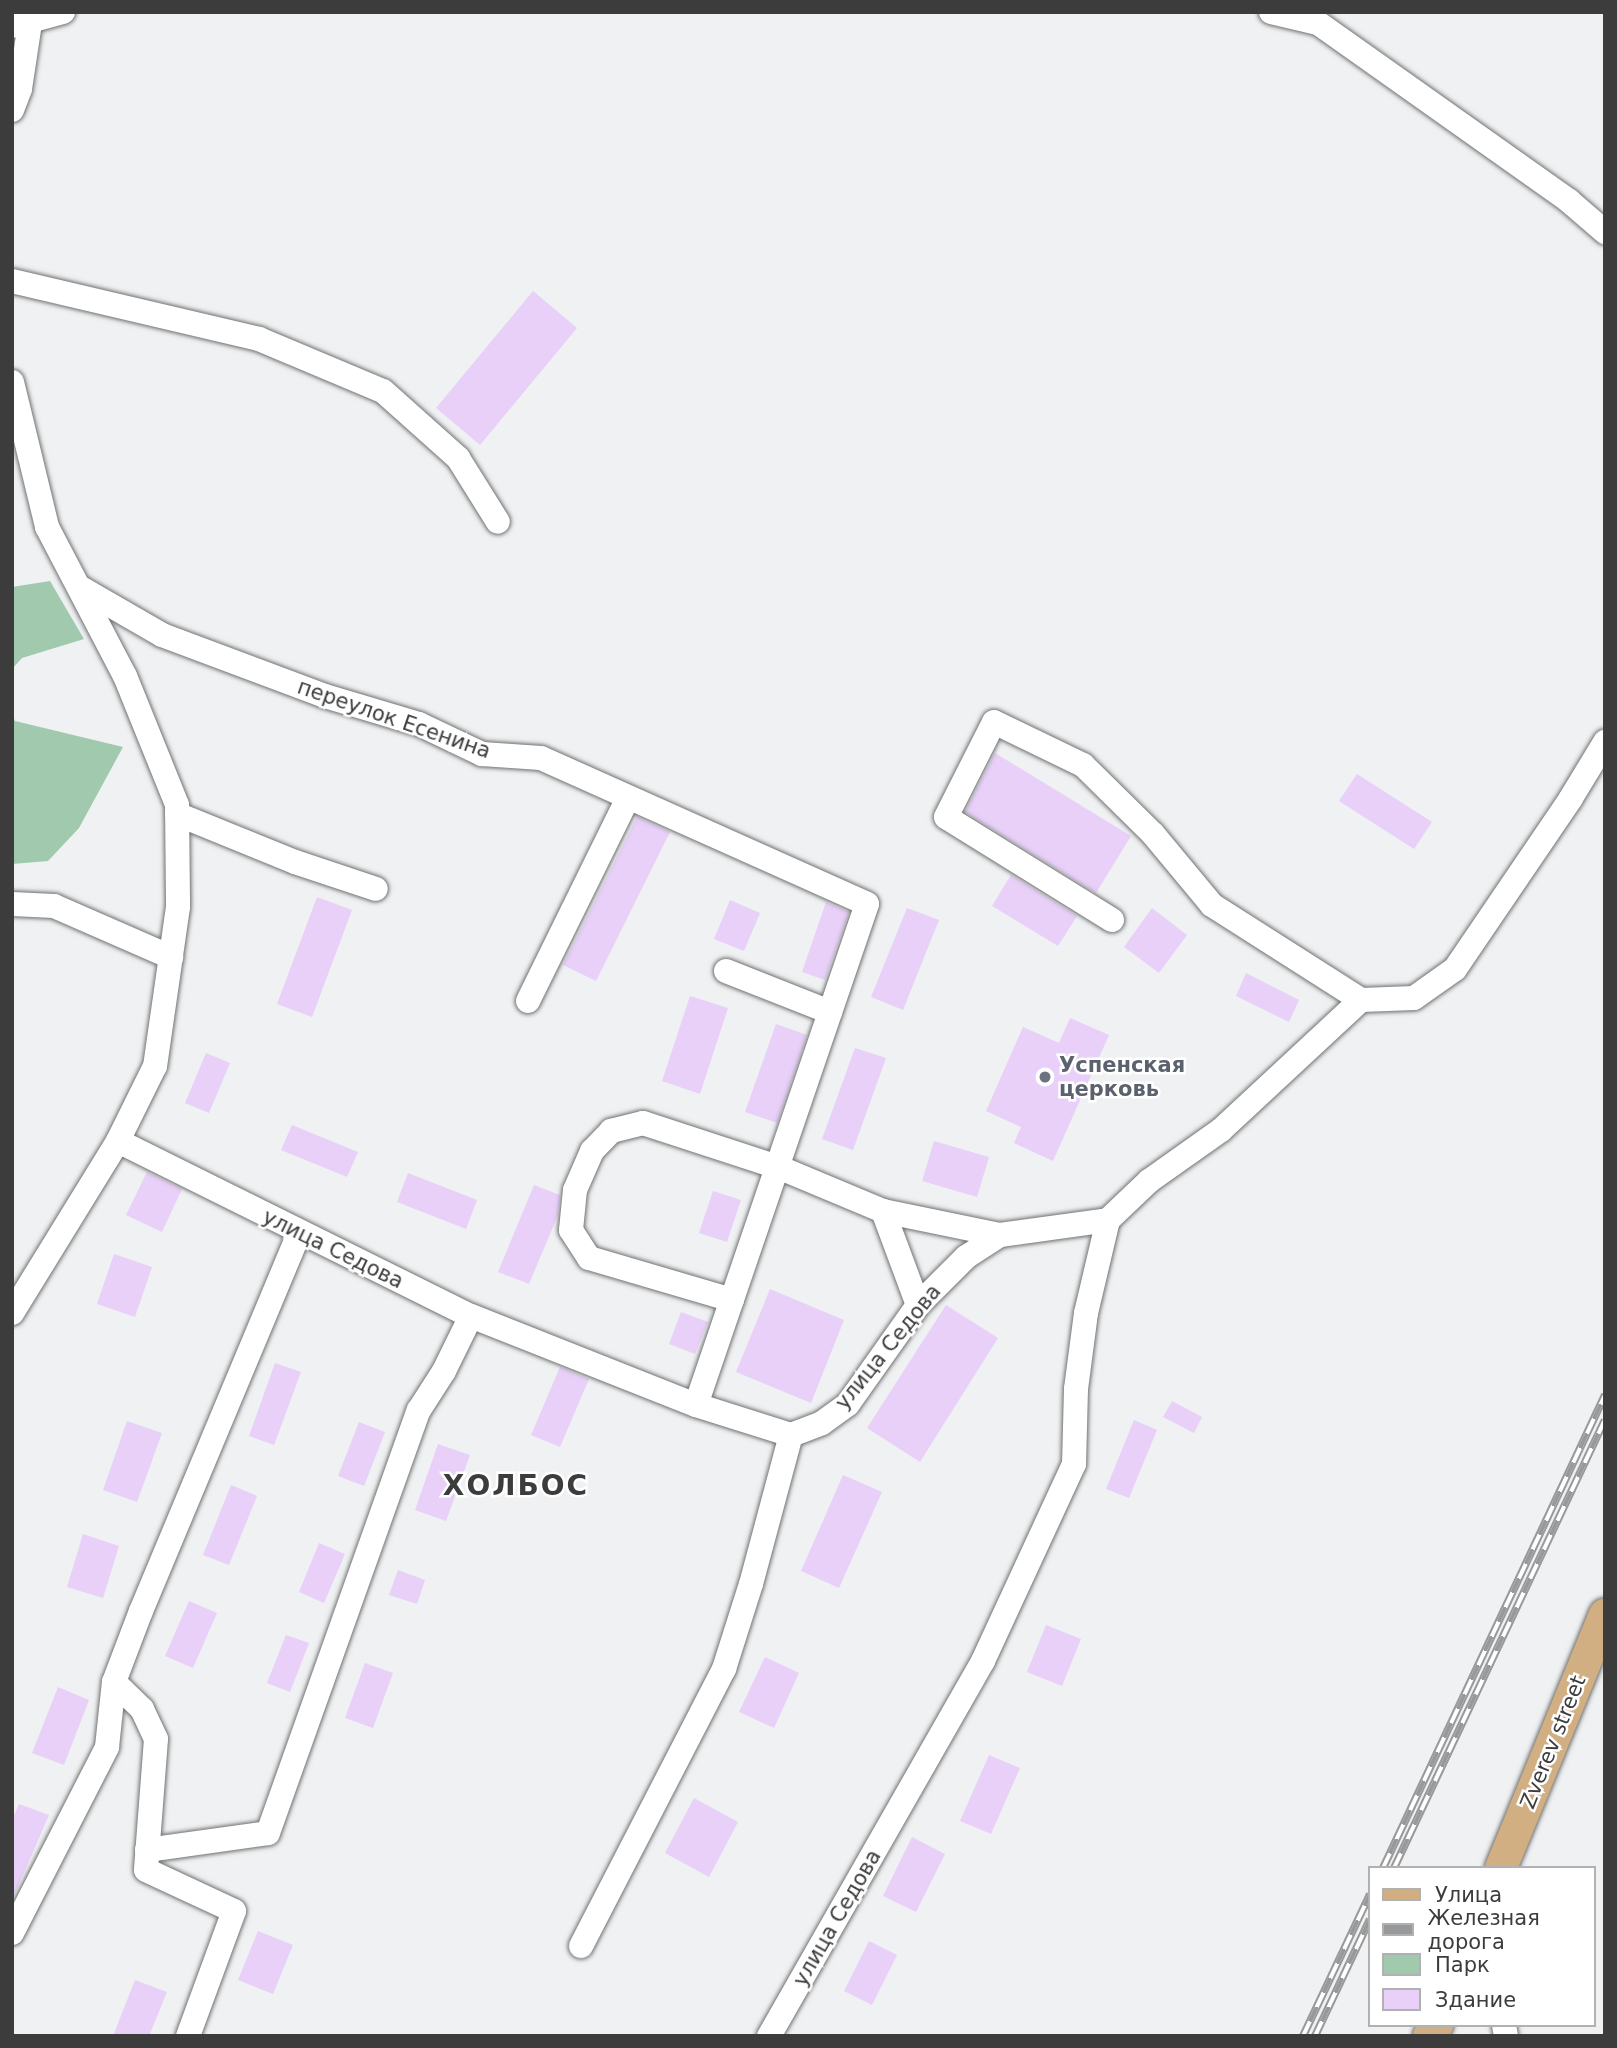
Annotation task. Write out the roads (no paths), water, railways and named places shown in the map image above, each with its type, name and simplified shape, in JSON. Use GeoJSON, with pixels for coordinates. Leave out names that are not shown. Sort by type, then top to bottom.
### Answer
{"type":"FeatureCollection","features":[{"type":"Feature","properties":{"kind":"main road","name":"Zverev street"},"geometry":{"type":"LineString","coordinates":[[1502,1866],[1605,1615]]}},
{"type":"Feature","properties":{"kind":"street"},"geometry":{"type":"LineString","coordinates":[[12,110],[24,64],[21,25],[63,12]]}},
{"type":"Feature","properties":{"kind":"street"},"geometry":{"type":"LineString","coordinates":[[1271,12],[1318,23],[1569,201],[1605,232]]}},
{"type":"Feature","properties":{"kind":"street"},"geometry":{"type":"LineString","coordinates":[[12,281],[259,339],[383,391],[458,458],[498,522]]}},
{"type":"Feature","properties":{"kind":"street"},"geometry":{"type":"LineString","coordinates":[[12,382],[47,527],[125,676],[177,805],[178,907],[155,1066],[118,1140],[12,1313]]}},
{"type":"Feature","properties":{"kind":"street","name":"переулок Есенина"},"geometry":{"type":"LineString","coordinates":[[79,587],[162,635],[325,696],[419,724],[482,754],[541,758],[867,904],[830,1012]]}},
{"type":"Feature","properties":{"kind":"street"},"geometry":{"type":"LineString","coordinates":[[1112,920],[946,817],[994,722],[1083,765],[1153,834],[1212,905],[1362,1000],[1414,998],[1455,969],[1571,798],[1605,742]]}},
{"type":"Feature","properties":{"kind":"street"},"geometry":{"type":"LineString","coordinates":[[528,1001],[628,798]]}},
{"type":"Feature","properties":{"kind":"street"},"geometry":{"type":"LineString","coordinates":[[177,814],[295,862],[376,889]]}},
{"type":"Feature","properties":{"kind":"street"},"geometry":{"type":"LineString","coordinates":[[12,904],[54,906],[171,957]]}},
{"type":"Feature","properties":{"kind":"street"},"geometry":{"type":"LineString","coordinates":[[696,1405],[830,1012],[726,971]]}},
{"type":"Feature","properties":{"kind":"street"},"geometry":{"type":"LineString","coordinates":[[1108,1220],[1149,1181],[1221,1130],[1362,1000]]}},
{"type":"Feature","properties":{"kind":"street"},"geometry":{"type":"LineString","coordinates":[[732,1300],[590,1258],[571,1230],[575,1190],[592,1151],[611,1131],[643,1123],[778,1167],[883,1211],[1000,1235]]}},
{"type":"Feature","properties":{"kind":"street","name":"улица Седова"},"geometry":{"type":"LineString","coordinates":[[118,1140],[299,1233],[471,1316],[696,1405],[792,1435],[822,1423],[848,1404],[918,1305],[966,1257],[1000,1235],[1108,1220],[1083,1338],[1076,1389],[1074,1464],[983,1661],[769,2036]]}},
{"type":"Feature","properties":{"kind":"street"},"geometry":{"type":"LineString","coordinates":[[883,1211],[918,1305]]}},
{"type":"Feature","properties":{"kind":"street"},"geometry":{"type":"LineString","coordinates":[[12,1933],[107,1747],[114,1682],[299,1233]]}},
{"type":"Feature","properties":{"kind":"street"},"geometry":{"type":"LineString","coordinates":[[147,1850],[268,1833],[419,1410],[444,1371],[471,1316]]}},
{"type":"Feature","properties":{"kind":"street"},"geometry":{"type":"LineString","coordinates":[[581,1946],[724,1669],[751,1584],[792,1435]]}},
{"type":"Feature","properties":{"kind":"street"},"geometry":{"type":"LineString","coordinates":[[114,1682],[142,1709],[156,1739],[146,1870],[234,1911],[188,2036]]}},
{"type":"Feature","properties":{"kind":"railway"},"geometry":{"type":"LineString","coordinates":[[1384,1866],[1605,1395]]}},
{"type":"Feature","properties":{"kind":"railway"},"geometry":{"type":"LineString","coordinates":[[1395,1866],[1605,1420]]}},
{"type":"Feature","properties":{"kind":"railway"},"geometry":{"type":"LineString","coordinates":[[1303,2036],[1368,1898]]}},
{"type":"Feature","properties":{"kind":"railway"},"geometry":{"type":"LineString","coordinates":[[1315,2036],[1368,1923]]}},
{"type":"Feature","properties":{"kind":"place","name":"Успенская церковь"},"geometry":{"type":"Point","coordinates":[1045,1077]}},
{"type":"Feature","properties":{"kind":"district","name":"ХОЛБОС"},"geometry":{"type":"Point","coordinates":[516,1486]}}]}
